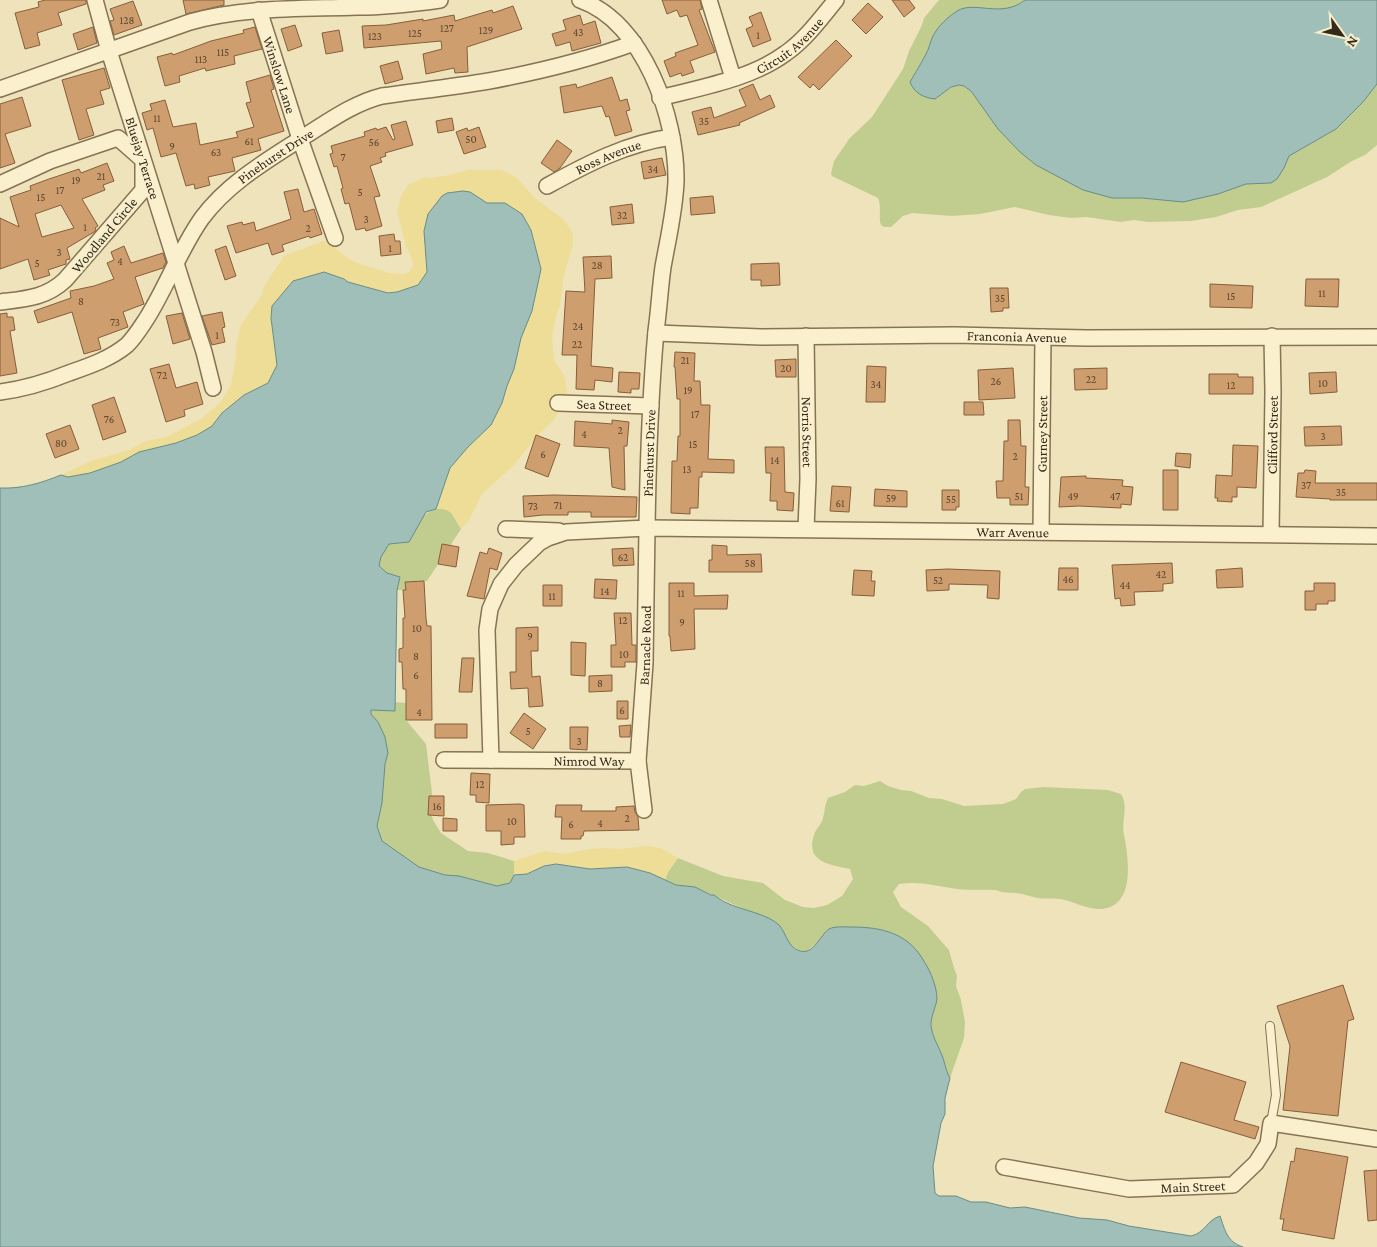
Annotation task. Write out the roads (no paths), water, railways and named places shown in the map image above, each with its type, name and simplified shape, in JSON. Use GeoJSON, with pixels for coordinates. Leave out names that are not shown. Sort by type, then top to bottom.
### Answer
{"type":"FeatureCollection","features":[{"type":"Feature","properties":{"kind":"street","name":"Bluejay Terrace"},"geometry":{"type":"LineString","coordinates":[[95,0],[109,51],[204,352],[213,388]]}},
{"type":"Feature","properties":{"kind":"street"},"geometry":{"type":"LineString","coordinates":[[0,89],[190,22],[215,15],[259,10],[378,7],[440,0]]}},
{"type":"Feature","properties":{"kind":"street","name":"Pinehurst Drive"},"geometry":{"type":"LineString","coordinates":[[580,0],[595,6],[607,14],[619,24],[634,42],[660,98],[672,137],[676,166],[675,197],[663,269],[656,333],[648,450],[647,528]]}},
{"type":"Feature","properties":{"kind":"street"},"geometry":{"type":"LineString","coordinates":[[709,0],[733,78]]}},
{"type":"Feature","properties":{"kind":"street","name":"Circuit Avenue"},"geometry":{"type":"LineString","coordinates":[[660,98],[733,78],[761,68],[787,52],[814,27],[836,0]]}},
{"type":"Feature","properties":{"kind":"street","name":"Winslow Lane"},"geometry":{"type":"LineString","coordinates":[[259,10],[300,139],[335,238]]}},
{"type":"Feature","properties":{"kind":"street","name":"Pinehurst Drive"},"geometry":{"type":"LineString","coordinates":[[0,392],[47,382],[101,361],[121,350],[140,330],[195,228],[224,193],[263,162],[353,108],[370,99],[512,77],[580,60],[634,42]]}},
{"type":"Feature","properties":{"kind":"street","name":"Ross Avenue"},"geometry":{"type":"LineString","coordinates":[[547,186],[593,161],[650,140],[672,137]]}},
{"type":"Feature","properties":{"kind":"street"},"geometry":{"type":"LineString","coordinates":[[0,184],[50,161],[118,138],[143,160]]}},
{"type":"Feature","properties":{"kind":"street","name":"Woodland Circle"},"geometry":{"type":"LineString","coordinates":[[0,302],[52,292],[65,280],[143,190],[143,160]]}},
{"type":"Feature","properties":{"kind":"street","name":"Franconia Avenue"},"geometry":{"type":"LineString","coordinates":[[656,333],[761,337],[955,335],[1043,337],[1377,337]]}},
{"type":"Feature","properties":{"kind":"street","name":"Norris Street"},"geometry":{"type":"LineString","coordinates":[[806,336],[808,469],[806,529]]}},
{"type":"Feature","properties":{"kind":"street","name":"Clifford Street"},"geometry":{"type":"LineString","coordinates":[[1271,534],[1272,336]]}},
{"type":"Feature","properties":{"kind":"street","name":"Gurney Street"},"geometry":{"type":"LineString","coordinates":[[1041,532],[1043,337]]}},
{"type":"Feature","properties":{"kind":"street","name":"Sea Street"},"geometry":{"type":"LineString","coordinates":[[558,403],[651,406]]}},
{"type":"Feature","properties":{"kind":"street"},"geometry":{"type":"LineString","coordinates":[[506,528],[566,532],[647,528]]}},
{"type":"Feature","properties":{"kind":"street","name":"Warr Avenue"},"geometry":{"type":"LineString","coordinates":[[647,528],[1377,536]]}},
{"type":"Feature","properties":{"kind":"street","name":"Barnacle Road"},"geometry":{"type":"LineString","coordinates":[[638,761],[645,663],[647,528]]}},
{"type":"Feature","properties":{"kind":"street"},"geometry":{"type":"LineString","coordinates":[[491,760],[487,630],[490,610],[501,584],[516,565],[539,543],[566,532]]}},
{"type":"Feature","properties":{"kind":"street","name":"Nimrod Way"},"geometry":{"type":"LineString","coordinates":[[444,760],[638,761],[644,810]]}},
{"type":"Feature","properties":{"kind":"street"},"geometry":{"type":"LineString","coordinates":[[1271,1123],[1377,1139]]}},
{"type":"Feature","properties":{"kind":"street","name":"Main Street"},"geometry":{"type":"LineString","coordinates":[[1004,1167],[1129,1189],[1233,1185],[1256,1163],[1268,1144],[1271,1123]]}},
{"type":"Feature","properties":{"kind":"lane"},"geometry":{"type":"LineString","coordinates":[[1270,1026],[1276,1095],[1271,1123]]}},
{"type":"Feature","properties":{"kind":"water"},"geometry":{"type":"Polygon","coordinates":[[[1025,0],[1377,0],[1377,84],[1363,102],[1336,129],[1289,156],[1277,179],[1271,183],[1246,184],[1218,194],[1183,202],[1142,198],[1112,198],[1083,190],[1036,165],[1020,152],[998,129],[971,91],[964,86],[951,87],[935,99],[920,94],[910,82],[927,52],[935,32],[954,13],[964,8],[972,7],[1007,8],[1025,0]]]}},
{"type":"Feature","properties":{"kind":"water"},"geometry":{"type":"Polygon","coordinates":[[[470,192],[487,203],[505,203],[522,214],[531,230],[541,269],[532,311],[521,338],[514,369],[502,403],[491,425],[450,468],[436,509],[426,512],[409,542],[389,544],[381,557],[379,566],[387,573],[400,577],[397,590],[395,711],[371,710],[371,714],[378,722],[385,737],[388,753],[385,764],[382,803],[377,826],[382,841],[419,867],[445,875],[459,876],[497,886],[510,883],[514,875],[527,874],[544,866],[556,864],[590,869],[627,867],[650,873],[676,885],[695,887],[733,906],[754,912],[774,921],[782,929],[792,947],[800,951],[809,950],[829,929],[834,927],[873,928],[884,930],[903,938],[918,953],[935,985],[937,999],[931,1025],[950,1078],[945,1098],[945,1114],[941,1123],[933,1166],[935,1193],[939,1196],[956,1196],[971,1202],[986,1202],[1010,1208],[1025,1207],[1079,1218],[1107,1220],[1129,1226],[1191,1236],[1200,1232],[1212,1220],[1220,1216],[1230,1239],[1243,1247],[0,1247],[0,488],[16,488],[31,485],[61,475],[68,477],[90,473],[121,462],[139,452],[176,443],[197,435],[212,426],[222,413],[244,395],[268,383],[277,365],[271,318],[272,306],[293,281],[324,272],[348,282],[388,293],[418,285],[427,272],[424,231],[428,214],[442,196],[447,193],[470,192]]]}}]}
